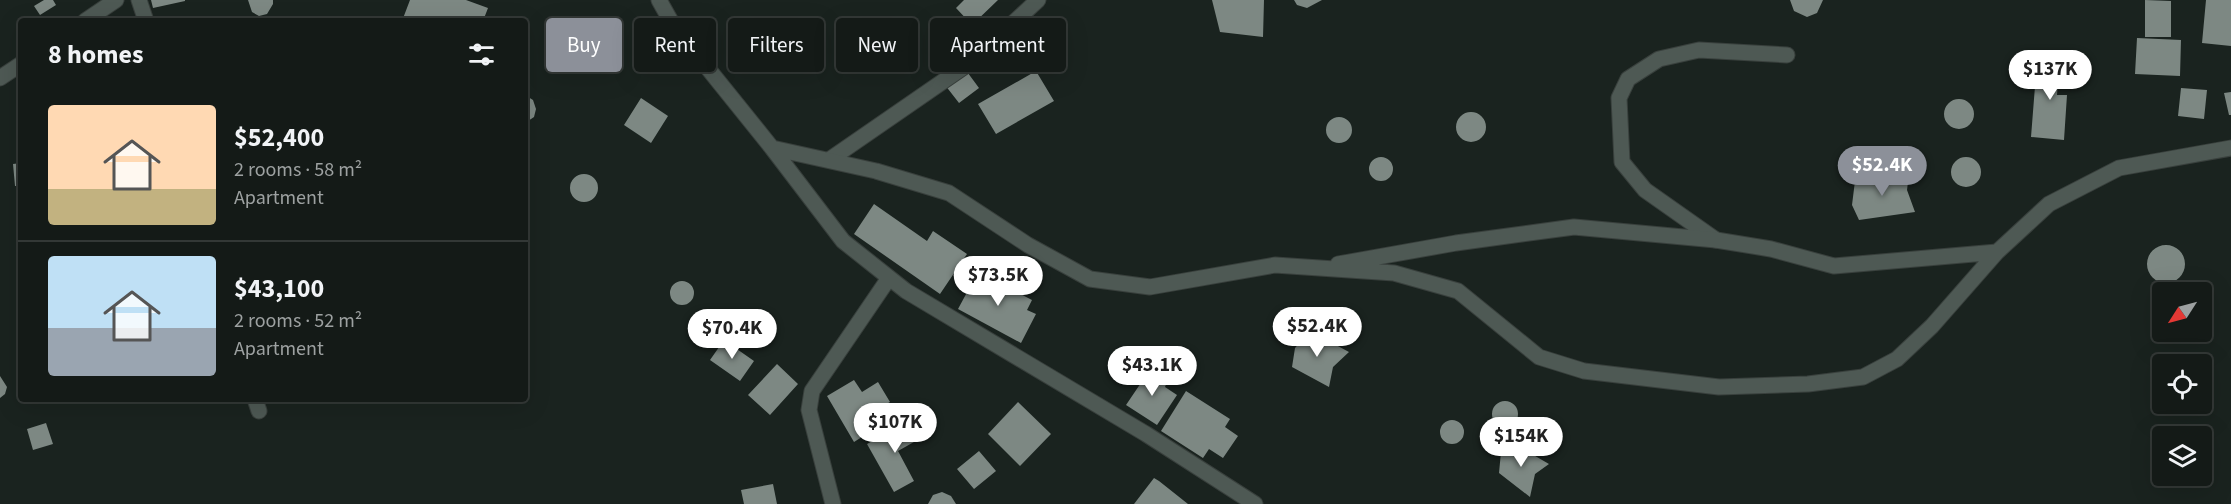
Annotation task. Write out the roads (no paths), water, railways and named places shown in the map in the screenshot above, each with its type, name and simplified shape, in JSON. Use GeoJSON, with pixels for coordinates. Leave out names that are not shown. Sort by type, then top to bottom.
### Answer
{"type":"FeatureCollection","features":[{"type":"Feature","properties":{"kind":"street"},"geometry":{"type":"LineString","coordinates":[[89,18],[116,0]]}},
{"type":"Feature","properties":{"kind":"street"},"geometry":{"type":"LineString","coordinates":[[139,0],[145,18]]}},
{"type":"Feature","properties":{"kind":"street"},"geometry":{"type":"LineString","coordinates":[[659,0],[673,25],[843,241],[906,291],[1146,434],[1255,504]]}},
{"type":"Feature","properties":{"kind":"street"},"geometry":{"type":"LineString","coordinates":[[830,160],[971,62],[1038,0]]}},
{"type":"Feature","properties":{"kind":"street"},"geometry":{"type":"LineString","coordinates":[[1716,240],[1646,190],[1622,162],[1619,98],[1628,79],[1659,59],[1699,50],[1787,55]]}},
{"type":"Feature","properties":{"kind":"street"},"geometry":{"type":"LineString","coordinates":[[0,78],[18,66]]}},
{"type":"Feature","properties":{"kind":"street"},"geometry":{"type":"LineString","coordinates":[[772,148],[830,160],[949,193],[1028,245],[1090,279],[1150,287],[1275,265],[1395,273],[1458,291],[1539,357],[1584,371],[1719,387],[1808,384],[1863,377],[1897,359],[1932,326],[1997,252],[2049,204],[2119,168],[2231,148]]}},
{"type":"Feature","properties":{"kind":"street"},"geometry":{"type":"LineString","coordinates":[[1311,269],[1456,243],[1574,227],[1716,240],[1771,249],[1833,266],[1997,252]]}},
{"type":"Feature","properties":{"kind":"street"},"geometry":{"type":"LineString","coordinates":[[833,504],[809,410],[812,391],[889,278]]}}]}
